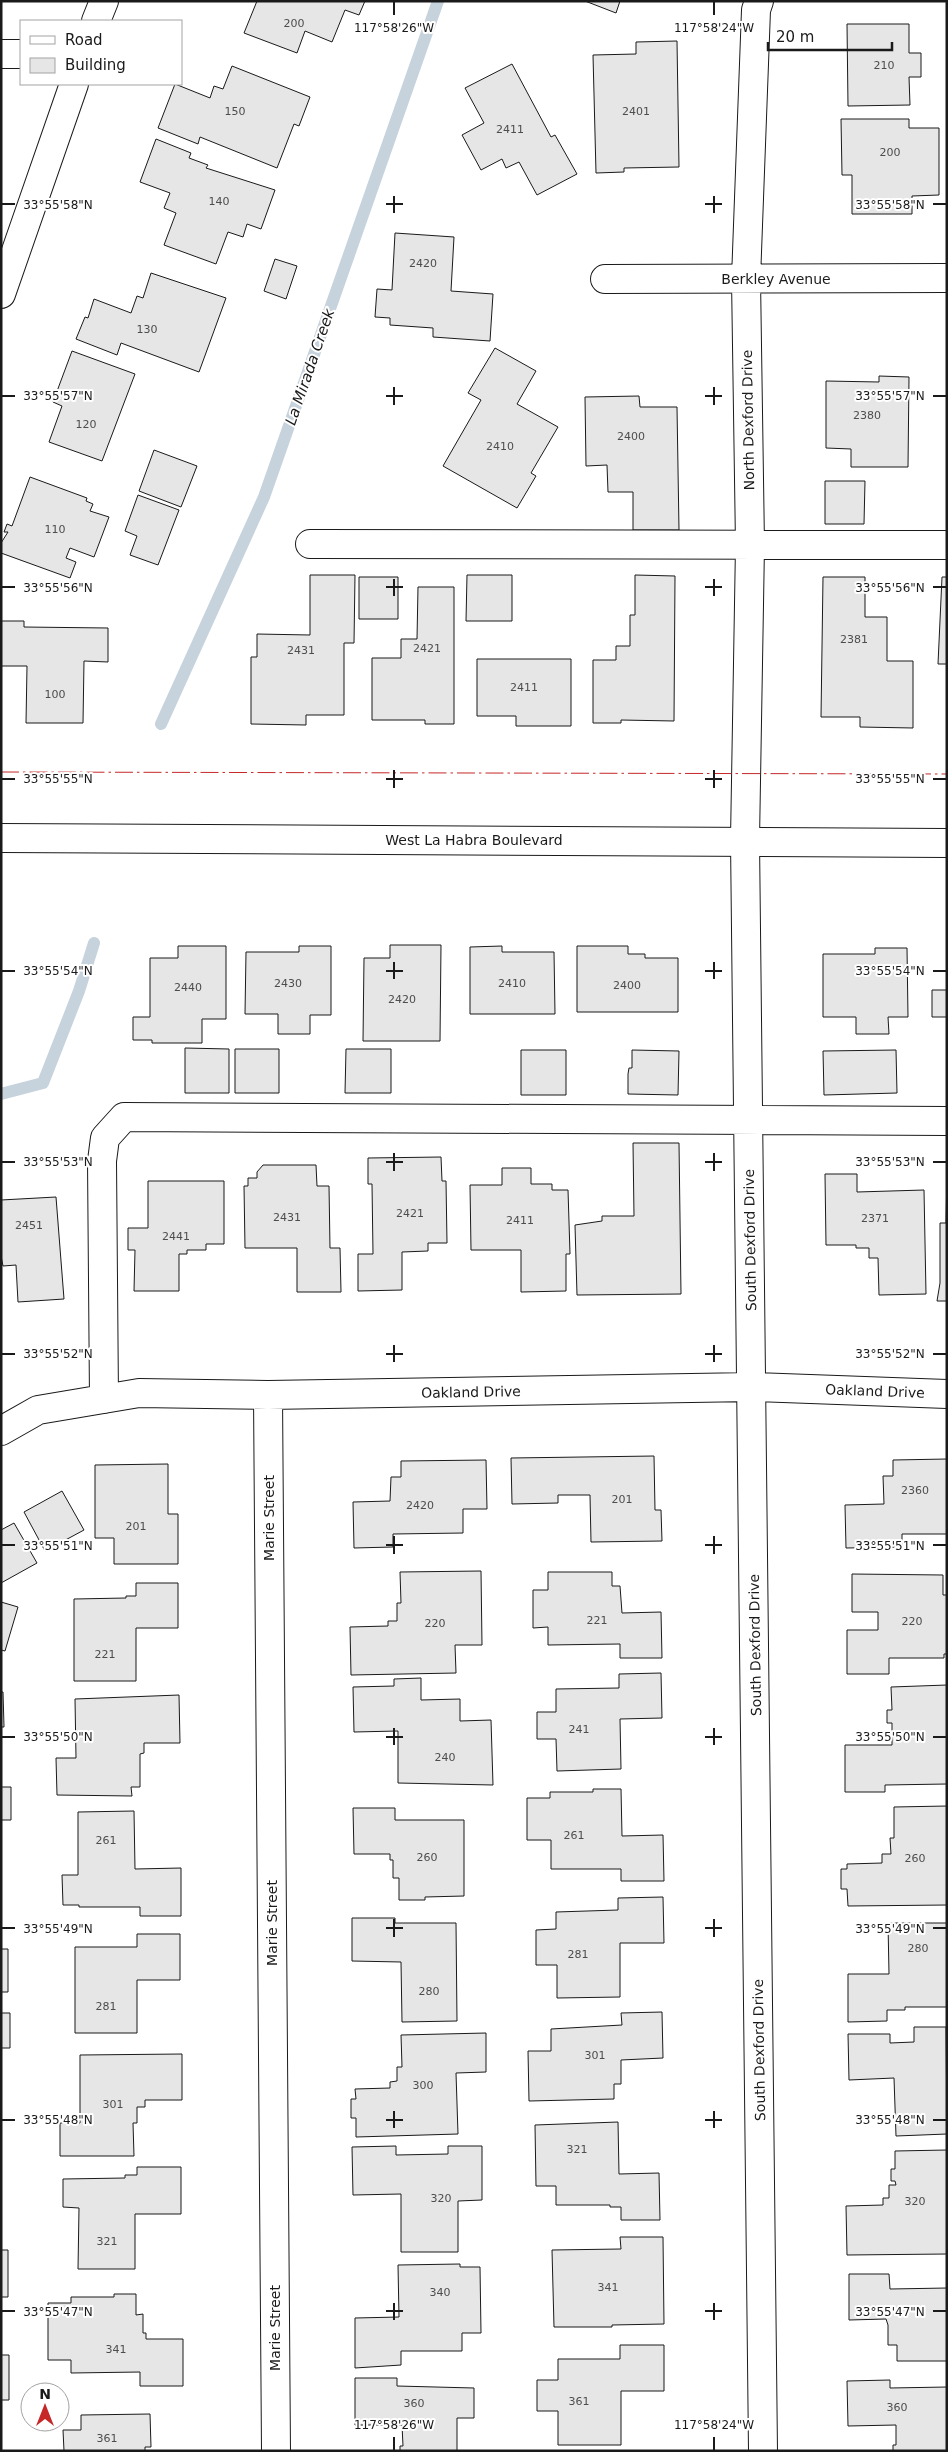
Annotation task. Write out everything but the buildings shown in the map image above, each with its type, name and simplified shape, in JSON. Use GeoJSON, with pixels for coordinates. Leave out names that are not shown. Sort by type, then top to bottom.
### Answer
{"type":"FeatureCollection","features":[{"type":"Feature","properties":{"kind":"street"},"geometry":{"type":"LineString","coordinates":[[96,20],[104,1]]}},
{"type":"Feature","properties":{"kind":"street","name":"North Dexford Drive"},"geometry":{"type":"LineString","coordinates":[[745,840],[750,545],[746,279],[756,10],[759,1]]}},
{"type":"Feature","properties":{"kind":"street"},"geometry":{"type":"LineString","coordinates":[[1,54],[20,54]]}},
{"type":"Feature","properties":{"kind":"street"},"geometry":{"type":"LineString","coordinates":[[1,294],[74,85]]}},
{"type":"Feature","properties":{"kind":"street","name":"Berkley Avenue"},"geometry":{"type":"LineString","coordinates":[[605,279],[947,278]]}},
{"type":"Feature","properties":{"kind":"street"},"geometry":{"type":"LineString","coordinates":[[310,544],[947,545]]}},
{"type":"Feature","properties":{"kind":"street","name":"West La Habra Boulevard"},"geometry":{"type":"LineString","coordinates":[[1,838],[745,840],[947,843]]}},
{"type":"Feature","properties":{"kind":"street","name":"South Dexford Drive"},"geometry":{"type":"LineString","coordinates":[[745,840],[763,2451]]}},
{"type":"Feature","properties":{"kind":"street"},"geometry":{"type":"LineString","coordinates":[[104,1399],[102,1161],[105,1138],[124,1117],[947,1121]]}},
{"type":"Feature","properties":{"kind":"street","name":"Oakland Drive"},"geometry":{"type":"LineString","coordinates":[[1,1430],[38,1410],[139,1393],[268,1395],[752,1388],[947,1394]]}},
{"type":"Feature","properties":{"kind":"street","name":"Marie Street"},"geometry":{"type":"LineString","coordinates":[[268,1395],[276,2451]]}},
{"type":"Feature","properties":{"kind":"waterway","name":"La Mirada Creek"},"geometry":{"type":"LineString","coordinates":[[161,724],[264,497],[438,1]]}},
{"type":"Feature","properties":{"kind":"waterway","name":"La Mirada Creek"},"geometry":{"type":"LineString","coordinates":[[1,1094],[43,1083],[79,991],[94,943]]}},
{"type":"Feature","properties":{"kind":"power"},"geometry":{"type":"LineString","coordinates":[[1,772],[947,774]]}}]}
